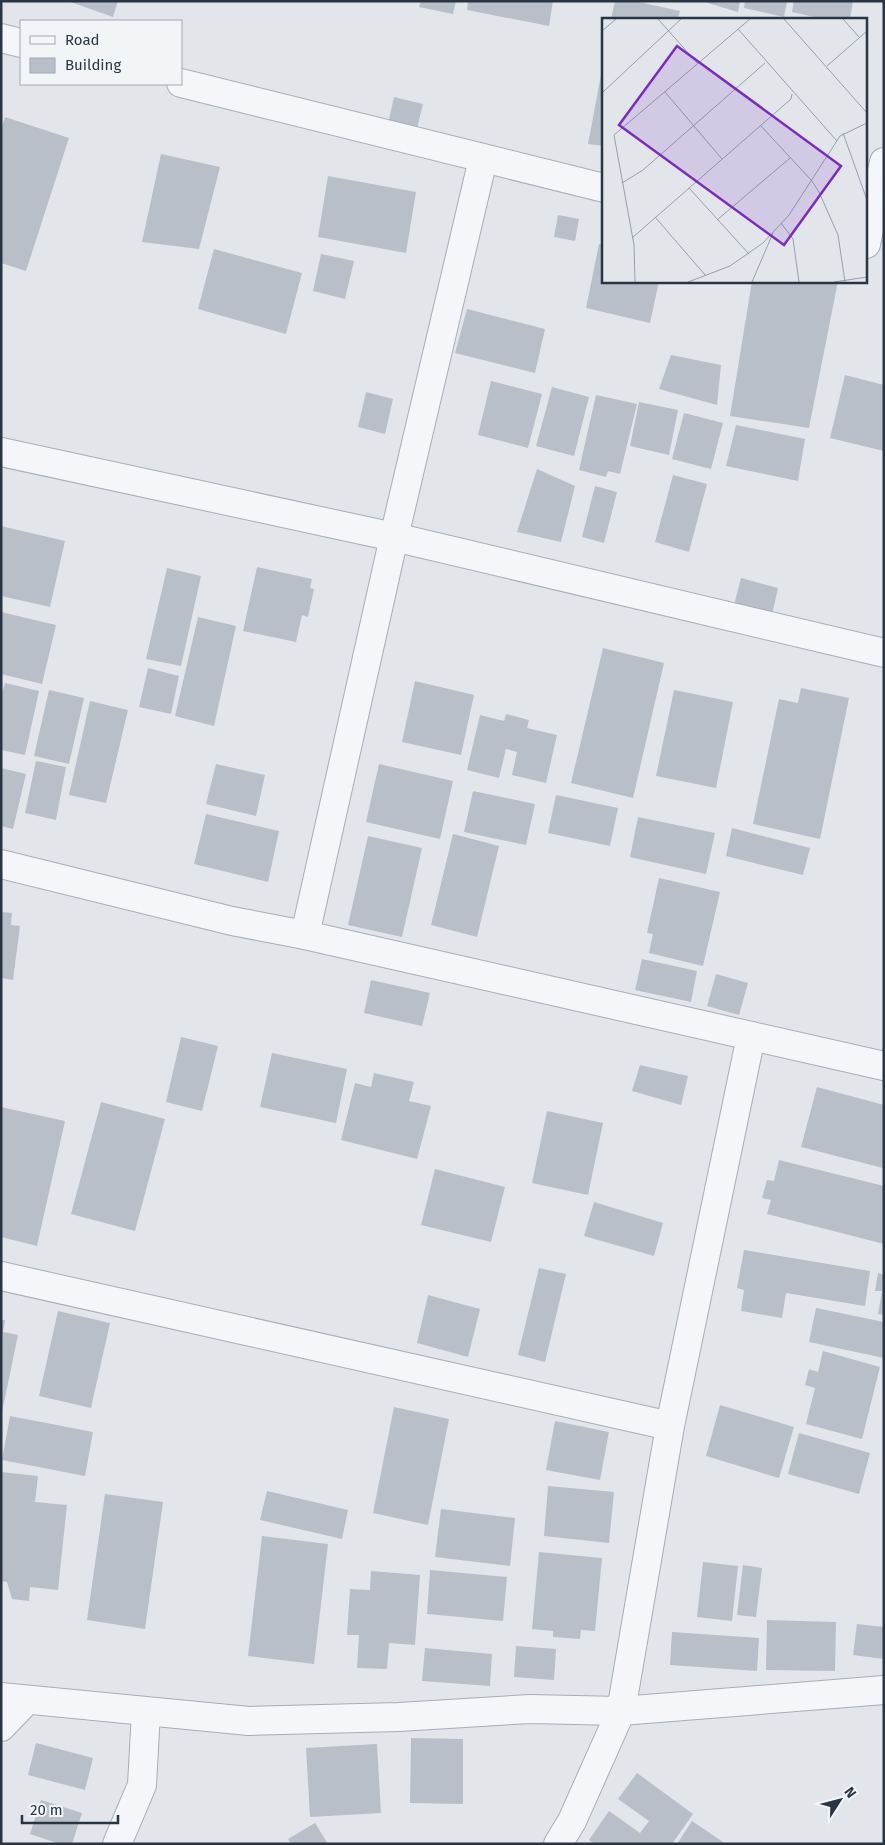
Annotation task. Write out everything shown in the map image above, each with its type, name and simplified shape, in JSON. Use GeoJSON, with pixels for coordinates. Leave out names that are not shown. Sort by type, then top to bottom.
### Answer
{"type":"FeatureCollection","features":[{"type":"Feature","properties":{"kind":"street"},"geometry":{"type":"LineString","coordinates":[[1,38],[20,43]]}},
{"type":"Feature","properties":{"kind":"street"},"geometry":{"type":"LineString","coordinates":[[182,83],[602,188]]}},
{"type":"Feature","properties":{"kind":"street"},"geometry":{"type":"LineString","coordinates":[[305,934],[394,537],[483,159]]}},
{"type":"Feature","properties":{"kind":"street"},"geometry":{"type":"LineString","coordinates":[[868,235],[884,162]]}},
{"type":"Feature","properties":{"kind":"street"},"geometry":{"type":"LineString","coordinates":[[868,249],[884,253]]}},
{"type":"Feature","properties":{"kind":"street"},"geometry":{"type":"LineString","coordinates":[[1,452],[394,537],[884,653]]}},
{"type":"Feature","properties":{"kind":"street"},"geometry":{"type":"LineString","coordinates":[[1,864],[232,921],[305,934],[884,1066]]}},
{"type":"Feature","properties":{"kind":"street"},"geometry":{"type":"LineString","coordinates":[[558,1844],[572,1821],[621,1711],[670,1426],[751,1036]]}},
{"type":"Feature","properties":{"kind":"street"},"geometry":{"type":"LineString","coordinates":[[1,1276],[670,1426]]}},
{"type":"Feature","properties":{"kind":"street"},"geometry":{"type":"LineString","coordinates":[[1,1727],[14,1698],[249,1721],[530,1709],[621,1711],[884,1690]]}},
{"type":"Feature","properties":{"kind":"street"},"geometry":{"type":"LineString","coordinates":[[117,1844],[142,1785],[146,1712]]}},
{"type":"Feature","properties":{"kind":"building"},"geometry":{"type":"Polygon","coordinates":[[[68,1],[118,1],[113,17],[68,1]]]}},
{"type":"Feature","properties":{"kind":"building"},"geometry":{"type":"Polygon","coordinates":[[[421,1],[456,1],[453,14],[419,7],[421,1]]]}},
{"type":"Feature","properties":{"kind":"building"},"geometry":{"type":"Polygon","coordinates":[[[468,1],[553,1],[549,26],[467,10],[468,1]]]}},
{"type":"Feature","properties":{"kind":"building"},"geometry":{"type":"Polygon","coordinates":[[[615,1],[634,1],[680,11],[678,18],[611,18],[615,1]]]}},
{"type":"Feature","properties":{"kind":"building"},"geometry":{"type":"Polygon","coordinates":[[[701,1],[740,1],[738,12],[701,1]]]}},
{"type":"Feature","properties":{"kind":"building"},"geometry":{"type":"Polygon","coordinates":[[[745,1],[787,1],[784,17],[744,8],[745,1]]]}},
{"type":"Feature","properties":{"kind":"building"},"geometry":{"type":"Polygon","coordinates":[[[794,1],[853,1],[850,18],[819,18],[792,12],[794,1]]]}},
{"type":"Feature","properties":{"kind":"building"},"geometry":{"type":"Polygon","coordinates":[[[602,69],[602,146],[588,144],[602,69]]]}},
{"type":"Feature","properties":{"kind":"building"},"geometry":{"type":"Polygon","coordinates":[[[394,97],[423,104],[416,132],[388,124],[394,97]]]}},
{"type":"Feature","properties":{"kind":"building"},"geometry":{"type":"Polygon","coordinates":[[[5,117],[69,138],[26,271],[1,263],[1,130],[5,117]]]}},
{"type":"Feature","properties":{"kind":"building"},"geometry":{"type":"Polygon","coordinates":[[[161,154],[220,167],[199,249],[142,242],[161,154]]]}},
{"type":"Feature","properties":{"kind":"building"},"geometry":{"type":"Polygon","coordinates":[[[328,176],[416,192],[406,253],[318,237],[328,176]]]}},
{"type":"Feature","properties":{"kind":"building"},"geometry":{"type":"Polygon","coordinates":[[[558,215],[579,219],[575,241],[554,237],[558,215]]]}},
{"type":"Feature","properties":{"kind":"building"},"geometry":{"type":"Polygon","coordinates":[[[599,244],[602,245],[602,282],[659,282],[650,323],[586,308],[599,244]]]}},
{"type":"Feature","properties":{"kind":"building"},"geometry":{"type":"Polygon","coordinates":[[[214,249],[302,273],[286,334],[198,309],[214,249]]]}},
{"type":"Feature","properties":{"kind":"building"},"geometry":{"type":"Polygon","coordinates":[[[321,254],[354,261],[345,299],[313,291],[321,254]]]}},
{"type":"Feature","properties":{"kind":"building"},"geometry":{"type":"Polygon","coordinates":[[[752,282],[838,282],[809,428],[730,416],[752,282]]]}},
{"type":"Feature","properties":{"kind":"building"},"geometry":{"type":"Polygon","coordinates":[[[467,309],[545,329],[535,373],[455,353],[467,309]]]}},
{"type":"Feature","properties":{"kind":"building"},"geometry":{"type":"Polygon","coordinates":[[[671,355],[721,365],[717,405],[659,389],[671,355]]]}},
{"type":"Feature","properties":{"kind":"building"},"geometry":{"type":"Polygon","coordinates":[[[845,375],[884,385],[884,451],[830,438],[845,375]]]}},
{"type":"Feature","properties":{"kind":"building"},"geometry":{"type":"Polygon","coordinates":[[[491,381],[542,394],[528,448],[478,435],[491,381]]]}},
{"type":"Feature","properties":{"kind":"building"},"geometry":{"type":"Polygon","coordinates":[[[552,387],[589,397],[574,456],[536,446],[552,387]]]}},
{"type":"Feature","properties":{"kind":"building"},"geometry":{"type":"Polygon","coordinates":[[[366,392],[393,399],[385,434],[358,427],[366,392]]]}},
{"type":"Feature","properties":{"kind":"building"},"geometry":{"type":"Polygon","coordinates":[[[596,395],[637,404],[620,474],[608,471],[606,477],[579,470],[596,395]]]}},
{"type":"Feature","properties":{"kind":"building"},"geometry":{"type":"Polygon","coordinates":[[[639,402],[678,410],[669,455],[630,446],[639,402]]]}},
{"type":"Feature","properties":{"kind":"building"},"geometry":{"type":"Polygon","coordinates":[[[684,413],[723,423],[711,469],[672,459],[684,413]]]}},
{"type":"Feature","properties":{"kind":"building"},"geometry":{"type":"Polygon","coordinates":[[[736,425],[805,439],[798,481],[726,466],[736,425]]]}},
{"type":"Feature","properties":{"kind":"building"},"geometry":{"type":"Polygon","coordinates":[[[537,469],[575,486],[561,542],[517,532],[537,469]]]}},
{"type":"Feature","properties":{"kind":"building"},"geometry":{"type":"Polygon","coordinates":[[[673,475],[707,484],[689,552],[655,542],[673,475]]]}},
{"type":"Feature","properties":{"kind":"building"},"geometry":{"type":"Polygon","coordinates":[[[595,486],[617,492],[604,543],[582,537],[595,486]]]}},
{"type":"Feature","properties":{"kind":"building"},"geometry":{"type":"Polygon","coordinates":[[[1,526],[65,541],[50,607],[1,596],[1,526]]]}},
{"type":"Feature","properties":{"kind":"building"},"geometry":{"type":"Polygon","coordinates":[[[257,567],[312,579],[310,588],[314,589],[308,617],[302,615],[296,642],[243,631],[257,567]]]}},
{"type":"Feature","properties":{"kind":"building"},"geometry":{"type":"Polygon","coordinates":[[[167,568],[201,576],[181,666],[146,659],[167,568]]]}},
{"type":"Feature","properties":{"kind":"building"},"geometry":{"type":"Polygon","coordinates":[[[741,578],[778,588],[772,615],[734,605],[741,578]]]}},
{"type":"Feature","properties":{"kind":"building"},"geometry":{"type":"Polygon","coordinates":[[[1,612],[56,625],[42,684],[1,674],[1,612]]]}},
{"type":"Feature","properties":{"kind":"building"},"geometry":{"type":"Polygon","coordinates":[[[198,617],[236,626],[214,726],[175,716],[198,617]]]}},
{"type":"Feature","properties":{"kind":"building"},"geometry":{"type":"Polygon","coordinates":[[[603,648],[664,663],[633,798],[571,783],[603,648]]]}},
{"type":"Feature","properties":{"kind":"building"},"geometry":{"type":"Polygon","coordinates":[[[148,668],[179,676],[171,714],[139,707],[148,668]]]}},
{"type":"Feature","properties":{"kind":"building"},"geometry":{"type":"Polygon","coordinates":[[[415,681],[474,695],[461,755],[402,742],[415,681]]]}},
{"type":"Feature","properties":{"kind":"building"},"geometry":{"type":"Polygon","coordinates":[[[5,683],[39,691],[25,755],[1,750],[1,697],[5,683]]]}},
{"type":"Feature","properties":{"kind":"building"},"geometry":{"type":"Polygon","coordinates":[[[801,688],[849,698],[820,839],[753,824],[779,699],[798,703],[801,688]]]}},
{"type":"Feature","properties":{"kind":"building"},"geometry":{"type":"Polygon","coordinates":[[[49,690],[84,698],[69,764],[34,756],[49,690]]]}},
{"type":"Feature","properties":{"kind":"building"},"geometry":{"type":"Polygon","coordinates":[[[674,690],[733,702],[716,788],[656,776],[674,690]]]}},
{"type":"Feature","properties":{"kind":"building"},"geometry":{"type":"Polygon","coordinates":[[[90,701],[128,710],[106,803],[69,795],[90,701]]]}},
{"type":"Feature","properties":{"kind":"building"},"geometry":{"type":"Polygon","coordinates":[[[506,714],[529,720],[527,728],[557,735],[546,783],[512,775],[517,752],[506,749],[499,778],[467,770],[480,715],[504,721],[506,714]]]}},
{"type":"Feature","properties":{"kind":"building"},"geometry":{"type":"Polygon","coordinates":[[[36,761],[66,767],[56,820],[25,813],[36,761]]]}},
{"type":"Feature","properties":{"kind":"building"},"geometry":{"type":"Polygon","coordinates":[[[216,764],[265,775],[256,816],[206,804],[216,764]]]}},
{"type":"Feature","properties":{"kind":"building"},"geometry":{"type":"Polygon","coordinates":[[[379,764],[453,781],[440,839],[366,822],[379,764]]]}},
{"type":"Feature","properties":{"kind":"building"},"geometry":{"type":"Polygon","coordinates":[[[1,768],[26,774],[13,829],[1,826],[1,768]]]}},
{"type":"Feature","properties":{"kind":"building"},"geometry":{"type":"Polygon","coordinates":[[[473,791],[535,804],[526,845],[464,832],[473,791]]]}},
{"type":"Feature","properties":{"kind":"building"},"geometry":{"type":"Polygon","coordinates":[[[556,795],[618,808],[610,846],[548,833],[556,795]]]}},
{"type":"Feature","properties":{"kind":"building"},"geometry":{"type":"Polygon","coordinates":[[[206,814],[279,831],[268,882],[194,864],[206,814]]]}},
{"type":"Feature","properties":{"kind":"building"},"geometry":{"type":"Polygon","coordinates":[[[638,817],[715,833],[706,874],[630,857],[638,817]]]}},
{"type":"Feature","properties":{"kind":"building"},"geometry":{"type":"Polygon","coordinates":[[[732,828],[810,848],[803,875],[726,856],[732,828]]]}},
{"type":"Feature","properties":{"kind":"building"},"geometry":{"type":"Polygon","coordinates":[[[453,834],[499,846],[477,937],[431,925],[453,834]]]}},
{"type":"Feature","properties":{"kind":"building"},"geometry":{"type":"Polygon","coordinates":[[[368,836],[422,848],[402,937],[348,925],[368,836]]]}},
{"type":"Feature","properties":{"kind":"building"},"geometry":{"type":"Polygon","coordinates":[[[659,878],[720,892],[703,966],[649,953],[653,934],[647,933],[659,878]]]}},
{"type":"Feature","properties":{"kind":"building"},"geometry":{"type":"Polygon","coordinates":[[[1,912],[12,913],[11,925],[20,926],[13,980],[1,978],[1,912]]]}},
{"type":"Feature","properties":{"kind":"building"},"geometry":{"type":"Polygon","coordinates":[[[642,959],[697,971],[691,1002],[635,990],[642,959]]]}},
{"type":"Feature","properties":{"kind":"building"},"geometry":{"type":"Polygon","coordinates":[[[716,974],[748,983],[739,1015],[707,1006],[716,974]]]}},
{"type":"Feature","properties":{"kind":"building"},"geometry":{"type":"Polygon","coordinates":[[[371,980],[430,993],[422,1026],[364,1013],[371,980]]]}},
{"type":"Feature","properties":{"kind":"building"},"geometry":{"type":"Polygon","coordinates":[[[181,1037],[218,1046],[202,1111],[166,1102],[181,1037]]]}},
{"type":"Feature","properties":{"kind":"building"},"geometry":{"type":"Polygon","coordinates":[[[272,1053],[347,1069],[336,1123],[260,1107],[272,1053]]]}},
{"type":"Feature","properties":{"kind":"building"},"geometry":{"type":"Polygon","coordinates":[[[640,1065],[688,1076],[681,1105],[632,1091],[640,1065]]]}},
{"type":"Feature","properties":{"kind":"building"},"geometry":{"type":"Polygon","coordinates":[[[374,1073],[414,1082],[409,1101],[431,1106],[417,1159],[341,1140],[355,1083],[371,1087],[374,1073]]]}},
{"type":"Feature","properties":{"kind":"building"},"geometry":{"type":"Polygon","coordinates":[[[817,1087],[884,1105],[883,1168],[801,1147],[817,1087]]]}},
{"type":"Feature","properties":{"kind":"building"},"geometry":{"type":"Polygon","coordinates":[[[101,1102],[165,1119],[135,1231],[71,1214],[101,1102]]]}},
{"type":"Feature","properties":{"kind":"building"},"geometry":{"type":"Polygon","coordinates":[[[1,1107],[65,1121],[37,1246],[1,1237],[1,1107]]]}},
{"type":"Feature","properties":{"kind":"building"},"geometry":{"type":"Polygon","coordinates":[[[547,1111],[603,1123],[588,1195],[532,1183],[547,1111]]]}},
{"type":"Feature","properties":{"kind":"building"},"geometry":{"type":"Polygon","coordinates":[[[779,1160],[884,1186],[884,1244],[767,1214],[771,1200],[762,1198],[767,1180],[774,1181],[779,1160]]]}},
{"type":"Feature","properties":{"kind":"building"},"geometry":{"type":"Polygon","coordinates":[[[435,1169],[505,1187],[491,1242],[421,1225],[435,1169]]]}},
{"type":"Feature","properties":{"kind":"building"},"geometry":{"type":"Polygon","coordinates":[[[594,1202],[663,1223],[654,1256],[584,1236],[594,1202]]]}},
{"type":"Feature","properties":{"kind":"building"},"geometry":{"type":"Polygon","coordinates":[[[744,1250],[870,1271],[865,1306],[786,1293],[782,1318],[741,1311],[744,1290],[737,1288],[744,1250]]]}},
{"type":"Feature","properties":{"kind":"building"},"geometry":{"type":"Polygon","coordinates":[[[539,1268],[566,1274],[545,1362],[518,1355],[539,1268]]]}},
{"type":"Feature","properties":{"kind":"building"},"geometry":{"type":"Polygon","coordinates":[[[878,1273],[884,1275],[884,1315],[878,1314],[882,1291],[875,1291],[878,1273]]]}},
{"type":"Feature","properties":{"kind":"building"},"geometry":{"type":"Polygon","coordinates":[[[428,1295],[480,1309],[468,1357],[417,1343],[428,1295]]]}},
{"type":"Feature","properties":{"kind":"building"},"geometry":{"type":"Polygon","coordinates":[[[816,1308],[884,1322],[884,1358],[809,1342],[816,1308]]]}},
{"type":"Feature","properties":{"kind":"building"},"geometry":{"type":"Polygon","coordinates":[[[58,1311],[110,1323],[91,1408],[39,1396],[58,1311]]]}},
{"type":"Feature","properties":{"kind":"building"},"geometry":{"type":"Polygon","coordinates":[[[1,1320],[5,1320],[3,1332],[18,1335],[2,1412],[1,1320]]]}},
{"type":"Feature","properties":{"kind":"building"},"geometry":{"type":"Polygon","coordinates":[[[823,1351],[880,1367],[862,1439],[806,1424],[815,1388],[805,1385],[809,1369],[818,1372],[823,1351]]]}},
{"type":"Feature","properties":{"kind":"building"},"geometry":{"type":"Polygon","coordinates":[[[720,1405],[794,1427],[779,1478],[706,1456],[720,1405]]]}},
{"type":"Feature","properties":{"kind":"building"},"geometry":{"type":"Polygon","coordinates":[[[394,1407],[449,1419],[428,1525],[373,1513],[394,1407]]]}},
{"type":"Feature","properties":{"kind":"building"},"geometry":{"type":"Polygon","coordinates":[[[10,1416],[93,1432],[85,1476],[2,1460],[10,1416]]]}},
{"type":"Feature","properties":{"kind":"building"},"geometry":{"type":"Polygon","coordinates":[[[555,1421],[609,1432],[600,1480],[546,1470],[555,1421]]]}},
{"type":"Feature","properties":{"kind":"building"},"geometry":{"type":"Polygon","coordinates":[[[799,1433],[870,1453],[859,1494],[788,1474],[799,1433]]]}},
{"type":"Feature","properties":{"kind":"building"},"geometry":{"type":"Polygon","coordinates":[[[1,1472],[38,1476],[35,1502],[67,1505],[58,1590],[30,1587],[29,1601],[12,1599],[7,1582],[1,1581],[1,1472]]]}},
{"type":"Feature","properties":{"kind":"building"},"geometry":{"type":"Polygon","coordinates":[[[548,1486],[614,1492],[609,1543],[544,1536],[548,1486]]]}},
{"type":"Feature","properties":{"kind":"building"},"geometry":{"type":"Polygon","coordinates":[[[267,1491],[348,1510],[342,1539],[260,1520],[267,1491]]]}},
{"type":"Feature","properties":{"kind":"building"},"geometry":{"type":"Polygon","coordinates":[[[105,1494],[163,1502],[145,1629],[87,1620],[105,1494]]]}},
{"type":"Feature","properties":{"kind":"building"},"geometry":{"type":"Polygon","coordinates":[[[441,1509],[515,1518],[510,1566],[435,1557],[441,1509]]]}},
{"type":"Feature","properties":{"kind":"building"},"geometry":{"type":"Polygon","coordinates":[[[262,1536],[328,1544],[314,1664],[248,1656],[262,1536]]]}},
{"type":"Feature","properties":{"kind":"building"},"geometry":{"type":"Polygon","coordinates":[[[539,1552],[602,1558],[595,1631],[581,1630],[580,1639],[553,1637],[553,1631],[532,1629],[539,1552]]]}},
{"type":"Feature","properties":{"kind":"building"},"geometry":{"type":"Polygon","coordinates":[[[703,1562],[738,1566],[732,1621],[697,1617],[703,1562]]]}},
{"type":"Feature","properties":{"kind":"building"},"geometry":{"type":"Polygon","coordinates":[[[743,1565],[762,1568],[756,1617],[737,1615],[743,1565]]]}},
{"type":"Feature","properties":{"kind":"building"},"geometry":{"type":"Polygon","coordinates":[[[430,1570],[507,1577],[503,1621],[427,1614],[430,1570]]]}},
{"type":"Feature","properties":{"kind":"building"},"geometry":{"type":"Polygon","coordinates":[[[371,1571],[420,1575],[415,1645],[389,1643],[387,1669],[357,1668],[359,1635],[347,1635],[350,1589],[370,1590],[371,1571]]]}},
{"type":"Feature","properties":{"kind":"building"},"geometry":{"type":"Polygon","coordinates":[[[767,1620],[836,1622],[835,1671],[766,1670],[767,1620]]]}},
{"type":"Feature","properties":{"kind":"building"},"geometry":{"type":"Polygon","coordinates":[[[857,1624],[884,1627],[884,1659],[853,1655],[857,1624]]]}},
{"type":"Feature","properties":{"kind":"building"},"geometry":{"type":"Polygon","coordinates":[[[672,1632],[759,1638],[757,1671],[670,1665],[672,1632]]]}},
{"type":"Feature","properties":{"kind":"building"},"geometry":{"type":"Polygon","coordinates":[[[516,1646],[556,1649],[554,1680],[514,1677],[516,1646]]]}},
{"type":"Feature","properties":{"kind":"building"},"geometry":{"type":"Polygon","coordinates":[[[425,1648],[492,1654],[490,1686],[422,1681],[425,1648]]]}},
{"type":"Feature","properties":{"kind":"building"},"geometry":{"type":"Polygon","coordinates":[[[411,1738],[463,1739],[463,1804],[410,1803],[411,1738]]]}},
{"type":"Feature","properties":{"kind":"building"},"geometry":{"type":"Polygon","coordinates":[[[36,1743],[93,1758],[85,1790],[28,1775],[36,1743]]]}},
{"type":"Feature","properties":{"kind":"building"},"geometry":{"type":"Polygon","coordinates":[[[377,1744],[381,1813],[310,1817],[306,1748],[377,1744]]]}},
{"type":"Feature","properties":{"kind":"building"},"geometry":{"type":"Polygon","coordinates":[[[637,1773],[693,1814],[672,1844],[595,1844],[589,1840],[609,1811],[640,1833],[649,1821],[618,1799],[637,1773]]]}},
{"type":"Feature","properties":{"kind":"building"},"geometry":{"type":"Polygon","coordinates":[[[41,1800],[82,1813],[72,1844],[60,1844],[30,1834],[41,1800]]]}},
{"type":"Feature","properties":{"kind":"building"},"geometry":{"type":"Polygon","coordinates":[[[692,1821],[726,1844],[677,1844],[692,1821]]]}},
{"type":"Feature","properties":{"kind":"building"},"geometry":{"type":"Polygon","coordinates":[[[315,1823],[328,1844],[291,1844],[288,1839],[315,1823]]]}}]}
